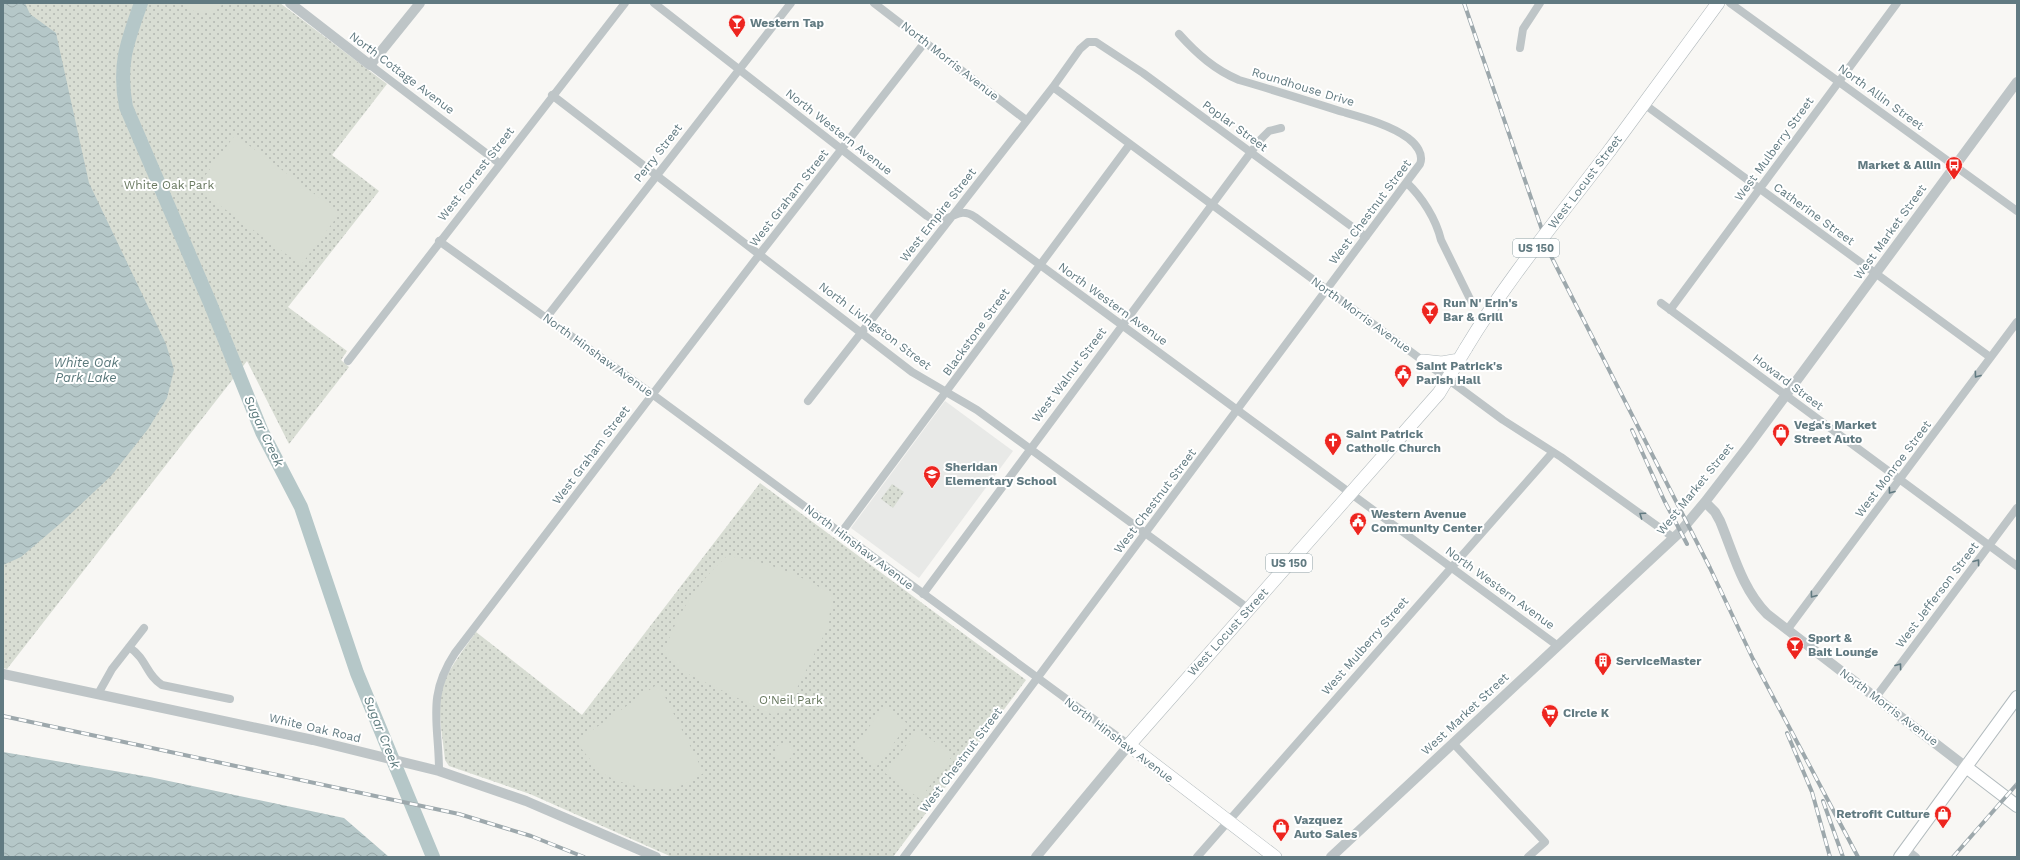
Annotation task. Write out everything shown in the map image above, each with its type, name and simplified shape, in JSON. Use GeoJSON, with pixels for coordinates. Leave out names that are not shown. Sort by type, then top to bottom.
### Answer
{"type":"FeatureCollection","features":[{"type":"Feature","properties":{"kind":"main road","name":"West Locust Street"},"geometry":{"type":"LineString","coordinates":[[1129,746],[1439,393],[1482,322],[1718,3]]}},
{"type":"Feature","properties":{"kind":"main road"},"geometry":{"type":"LineString","coordinates":[[1423,361],[1442,363],[1459,360]]}},
{"type":"Feature","properties":{"kind":"main road"},"geometry":{"type":"LineString","coordinates":[[1903,853],[2017,697]]}},
{"type":"Feature","properties":{"kind":"main road","name":"North Hinshaw Avenue"},"geometry":{"type":"LineString","coordinates":[[1129,746],[1275,857]]}},
{"type":"Feature","properties":{"kind":"main road","name":"North Morris Avenue"},"geometry":{"type":"LineString","coordinates":[[1966,767],[2017,806]]}},
{"type":"Feature","properties":{"kind":"street","name":"North Cottage Avenue"},"geometry":{"type":"LineString","coordinates":[[290,3],[499,163]]}},
{"type":"Feature","properties":{"kind":"street"},"geometry":{"type":"LineString","coordinates":[[370,65],[420,3]]}},
{"type":"Feature","properties":{"kind":"street","name":"West Forrest Street"},"geometry":{"type":"LineString","coordinates":[[348,360],[499,163],[625,3]]}},
{"type":"Feature","properties":{"kind":"street","name":"North Western Avenue"},"geometry":{"type":"LineString","coordinates":[[654,3],[933,220],[940,220],[960,212],[968,212],[1558,646]]}},
{"type":"Feature","properties":{"kind":"street","name":"Perry Street"},"geometry":{"type":"LineString","coordinates":[[546,318],[791,3]]}},
{"type":"Feature","properties":{"kind":"street","name":"North Morris Avenue"},"geometry":{"type":"LineString","coordinates":[[874,3],[1026,120]]}},
{"type":"Feature","properties":{"kind":"street"},"geometry":{"type":"LineString","coordinates":[[1520,48],[1523,29],[1540,3]]}},
{"type":"Feature","properties":{"kind":"street","name":"North Allin Street"},"geometry":{"type":"LineString","coordinates":[[1730,3],[2017,211]]}},
{"type":"Feature","properties":{"kind":"street","name":"West Mulberry Street"},"geometry":{"type":"LineString","coordinates":[[1670,310],[1897,3]]}},
{"type":"Feature","properties":{"kind":"street","name":"Roundhouse Drive"},"geometry":{"type":"LineString","coordinates":[[1179,34],[1196,51],[1226,74],[1239,80],[1362,118],[1388,128],[1414,143],[1422,157]]}},
{"type":"Feature","properties":{"kind":"street","name":"West Graham Street"},"geometry":{"type":"LineString","coordinates":[[439,771],[436,711],[438,691],[444,669],[652,394],[926,42]]}},
{"type":"Feature","properties":{"kind":"street","name":"Poplar Street"},"geometry":{"type":"LineString","coordinates":[[1087,43],[1093,42],[1102,46],[1143,73],[1366,237]]}},
{"type":"Feature","properties":{"kind":"street","name":"West Empire Street"},"geometry":{"type":"LineString","coordinates":[[808,401],[1053,87],[1080,49],[1087,43]]}},
{"type":"Feature","properties":{"kind":"street","name":"West Market Street"},"geometry":{"type":"LineString","coordinates":[[1331,857],[1674,538],[1705,502],[2017,82]]}},
{"type":"Feature","properties":{"kind":"street","name":"North Morris Avenue"},"geometry":{"type":"LineString","coordinates":[[1053,87],[1503,420],[1553,452],[1674,538]]}},
{"type":"Feature","properties":{"kind":"street","name":"North Livingston Street"},"geometry":{"type":"LineString","coordinates":[[552,95],[912,372],[977,410],[1249,608]]}},
{"type":"Feature","properties":{"kind":"street","name":"Catherine Street"},"geometry":{"type":"LineString","coordinates":[[1644,104],[1990,358]]}},
{"type":"Feature","properties":{"kind":"street","name":"West Walnut Street"},"geometry":{"type":"LineString","coordinates":[[922,594],[1250,152],[1265,134],[1281,128]]}},
{"type":"Feature","properties":{"kind":"street","name":"Blackstone Street"},"geometry":{"type":"LineString","coordinates":[[841,533],[1130,144]]}},
{"type":"Feature","properties":{"kind":"street","name":"West Chestnut Street"},"geometry":{"type":"LineString","coordinates":[[904,857],[1407,183],[1420,164],[1422,157]]}},
{"type":"Feature","properties":{"kind":"street"},"geometry":{"type":"LineString","coordinates":[[1407,183],[1418,194],[1439,230],[1441,240],[1471,301]]}},
{"type":"Feature","properties":{"kind":"street","name":"North Hinshaw Avenue"},"geometry":{"type":"LineString","coordinates":[[439,241],[652,394],[1129,746]]}},
{"type":"Feature","properties":{"kind":"street","name":"Howard Street"},"geometry":{"type":"LineString","coordinates":[[1661,303],[2017,566]]}},
{"type":"Feature","properties":{"kind":"street","name":"West Monroe Street"},"geometry":{"type":"LineString","coordinates":[[1787,630],[2017,322]]}},
{"type":"Feature","properties":{"kind":"street","name":"West Mulberry Street"},"geometry":{"type":"LineString","coordinates":[[1197,857],[1450,567],[1553,452]]}},
{"type":"Feature","properties":{"kind":"street","name":"North Morris Avenue"},"geometry":{"type":"LineString","coordinates":[[1705,502],[1715,512],[1720,521],[1753,598],[1767,614],[1966,767]]}},
{"type":"Feature","properties":{"kind":"street","name":"West Jefferson Street"},"geometry":{"type":"LineString","coordinates":[[1876,697],[2017,508]]}},
{"type":"Feature","properties":{"kind":"street"},"geometry":{"type":"LineString","coordinates":[[98,694],[112,669],[144,628]]}},
{"type":"Feature","properties":{"kind":"street"},"geometry":{"type":"LineString","coordinates":[[129,648],[141,656],[153,678],[162,685],[230,699]]}},
{"type":"Feature","properties":{"kind":"street","name":"White Oak Road"},"geometry":{"type":"LineString","coordinates":[[3,674],[363,752],[439,771],[526,801],[656,857]]}},
{"type":"Feature","properties":{"kind":"street"},"geometry":{"type":"LineString","coordinates":[[1453,743],[1545,842],[1528,857]]}},
{"type":"Feature","properties":{"kind":"street","name":"West Locust Street"},"geometry":{"type":"LineString","coordinates":[[1036,857],[1129,746]]}},
{"type":"Feature","properties":{"kind":"street"},"geometry":{"type":"LineString","coordinates":[[1903,853],[1916,857]]}},
{"type":"Feature","properties":{"kind":"shaded area","name":"Sheridan Elementary School"},"geometry":{"type":"Polygon","coordinates":[[[945,401],[1013,451],[919,578],[851,528],[945,401]]]}},
{"type":"Feature","properties":{"kind":"green space","name":"White Oak Park"},"geometry":{"type":"Polygon","coordinates":[[[3,3],[280,3],[387,84],[332,155],[379,191],[288,307],[347,351],[341,360],[349,367],[289,444],[247,361],[7,669],[3,668],[3,3]]]}},
{"type":"Feature","properties":{"kind":"green space"},"geometry":{"type":"Polygon","coordinates":[[[184,3],[224,3],[209,12],[199,13],[189,8],[184,3]]]}},
{"type":"Feature","properties":{"kind":"green space"},"geometry":{"type":"Polygon","coordinates":[[[235,135],[340,213],[301,265],[196,188],[235,135]]]}},
{"type":"Feature","properties":{"kind":"green space","name":"O'Neil Park"},"geometry":{"type":"Polygon","coordinates":[[[760,483],[1026,680],[893,857],[672,857],[530,794],[449,766],[445,760],[440,721],[441,691],[451,669],[476,632],[582,715],[760,483]]]}},
{"type":"Feature","properties":{"kind":"green space"},"geometry":{"type":"Polygon","coordinates":[[[892,484],[904,492],[893,508],[881,499],[892,484]]]}},
{"type":"Feature","properties":{"kind":"green space"},"geometry":{"type":"Polygon","coordinates":[[[727,556],[769,565],[807,580],[833,595],[827,629],[786,710],[773,715],[690,675],[664,653],[675,625],[689,600],[716,566],[727,556]]]}},
{"type":"Feature","properties":{"kind":"green space"},"geometry":{"type":"Polygon","coordinates":[[[655,686],[660,687],[704,773],[683,785],[672,788],[652,789],[629,784],[610,777],[596,766],[577,743],[584,736],[655,686]]]}},
{"type":"Feature","properties":{"kind":"green space"},"geometry":{"type":"Polygon","coordinates":[[[884,706],[908,724],[877,766],[854,748],[884,706]]]}},
{"type":"Feature","properties":{"kind":"green space"},"geometry":{"type":"Polygon","coordinates":[[[918,730],[953,755],[920,799],[885,773],[918,730]]]}},
{"type":"Feature","properties":{"kind":"green space"},"geometry":{"type":"Polygon","coordinates":[[[784,743],[790,746],[793,752],[790,758],[784,761],[778,758],[775,752],[778,746],[784,743]]]}},
{"type":"Feature","properties":{"kind":"water","name":"White Oak Park Lake"},"geometry":{"type":"Polygon","coordinates":[[[3,3],[25,3],[30,14],[56,33],[89,183],[166,344],[174,370],[167,398],[148,429],[111,476],[62,522],[21,557],[3,565],[3,3]]]}},
{"type":"Feature","properties":{"kind":"water"},"geometry":{"type":"Polygon","coordinates":[[[3,752],[150,777],[344,818],[389,857],[3,857],[3,752]]]}},
{"type":"Feature","properties":{"kind":"waterway","name":"Sugar Creek"},"geometry":{"type":"LineString","coordinates":[[141,3],[125,54],[123,79],[126,107],[210,303],[262,432],[301,507],[357,673],[433,857]]}},
{"type":"Feature","properties":{"kind":"railway"},"geometry":{"type":"LineString","coordinates":[[1464,3],[1551,256],[1710,568],[1753,659],[1858,857]]}},
{"type":"Feature","properties":{"kind":"railway"},"geometry":{"type":"LineString","coordinates":[[1632,430],[1664,500],[1687,544]]}},
{"type":"Feature","properties":{"kind":"railway"},"geometry":{"type":"LineString","coordinates":[[3,716],[459,814],[531,836],[584,857]]}},
{"type":"Feature","properties":{"kind":"railway"},"geometry":{"type":"LineString","coordinates":[[1787,733],[1812,792],[1830,857]]}},
{"type":"Feature","properties":{"kind":"railway"},"geometry":{"type":"LineString","coordinates":[[1953,857],[2017,784]]}},
{"type":"Feature","properties":{"kind":"railway"},"geometry":{"type":"LineString","coordinates":[[1823,801],[1843,857]]}},
{"type":"Feature","properties":{"kind":"place","name":"Western Tap"},"geometry":{"type":"Point","coordinates":[737,38]}},
{"type":"Feature","properties":{"kind":"place","name":"Market & Allin"},"geometry":{"type":"Point","coordinates":[1954,180]}},
{"type":"Feature","properties":{"kind":"place","name":"Run N' Erin's Bar & Grill"},"geometry":{"type":"Point","coordinates":[1430,325]}},
{"type":"Feature","properties":{"kind":"place","name":"Saint Patrick's Parish Hall"},"geometry":{"type":"Point","coordinates":[1403,388]}},
{"type":"Feature","properties":{"kind":"place","name":"Vega's Market Street Auto"},"geometry":{"type":"Point","coordinates":[1781,447]}},
{"type":"Feature","properties":{"kind":"place","name":"Saint Patrick Catholic Church"},"geometry":{"type":"Point","coordinates":[1333,456]}},
{"type":"Feature","properties":{"kind":"place","name":"Sheridan Elementary School"},"geometry":{"type":"Point","coordinates":[932,489]}},
{"type":"Feature","properties":{"kind":"place","name":"Western Avenue Community Center"},"geometry":{"type":"Point","coordinates":[1358,536]}},
{"type":"Feature","properties":{"kind":"place","name":"Sport & Bait Lounge"},"geometry":{"type":"Point","coordinates":[1795,660]}},
{"type":"Feature","properties":{"kind":"place","name":"ServiceMaster"},"geometry":{"type":"Point","coordinates":[1603,676]}},
{"type":"Feature","properties":{"kind":"place","name":"Circle K"},"geometry":{"type":"Point","coordinates":[1550,728]}},
{"type":"Feature","properties":{"kind":"place","name":"Retrofit Culture"},"geometry":{"type":"Point","coordinates":[1943,829]}},
{"type":"Feature","properties":{"kind":"place","name":"Vazquez Auto Sales"},"geometry":{"type":"Point","coordinates":[1281,842]}}]}
